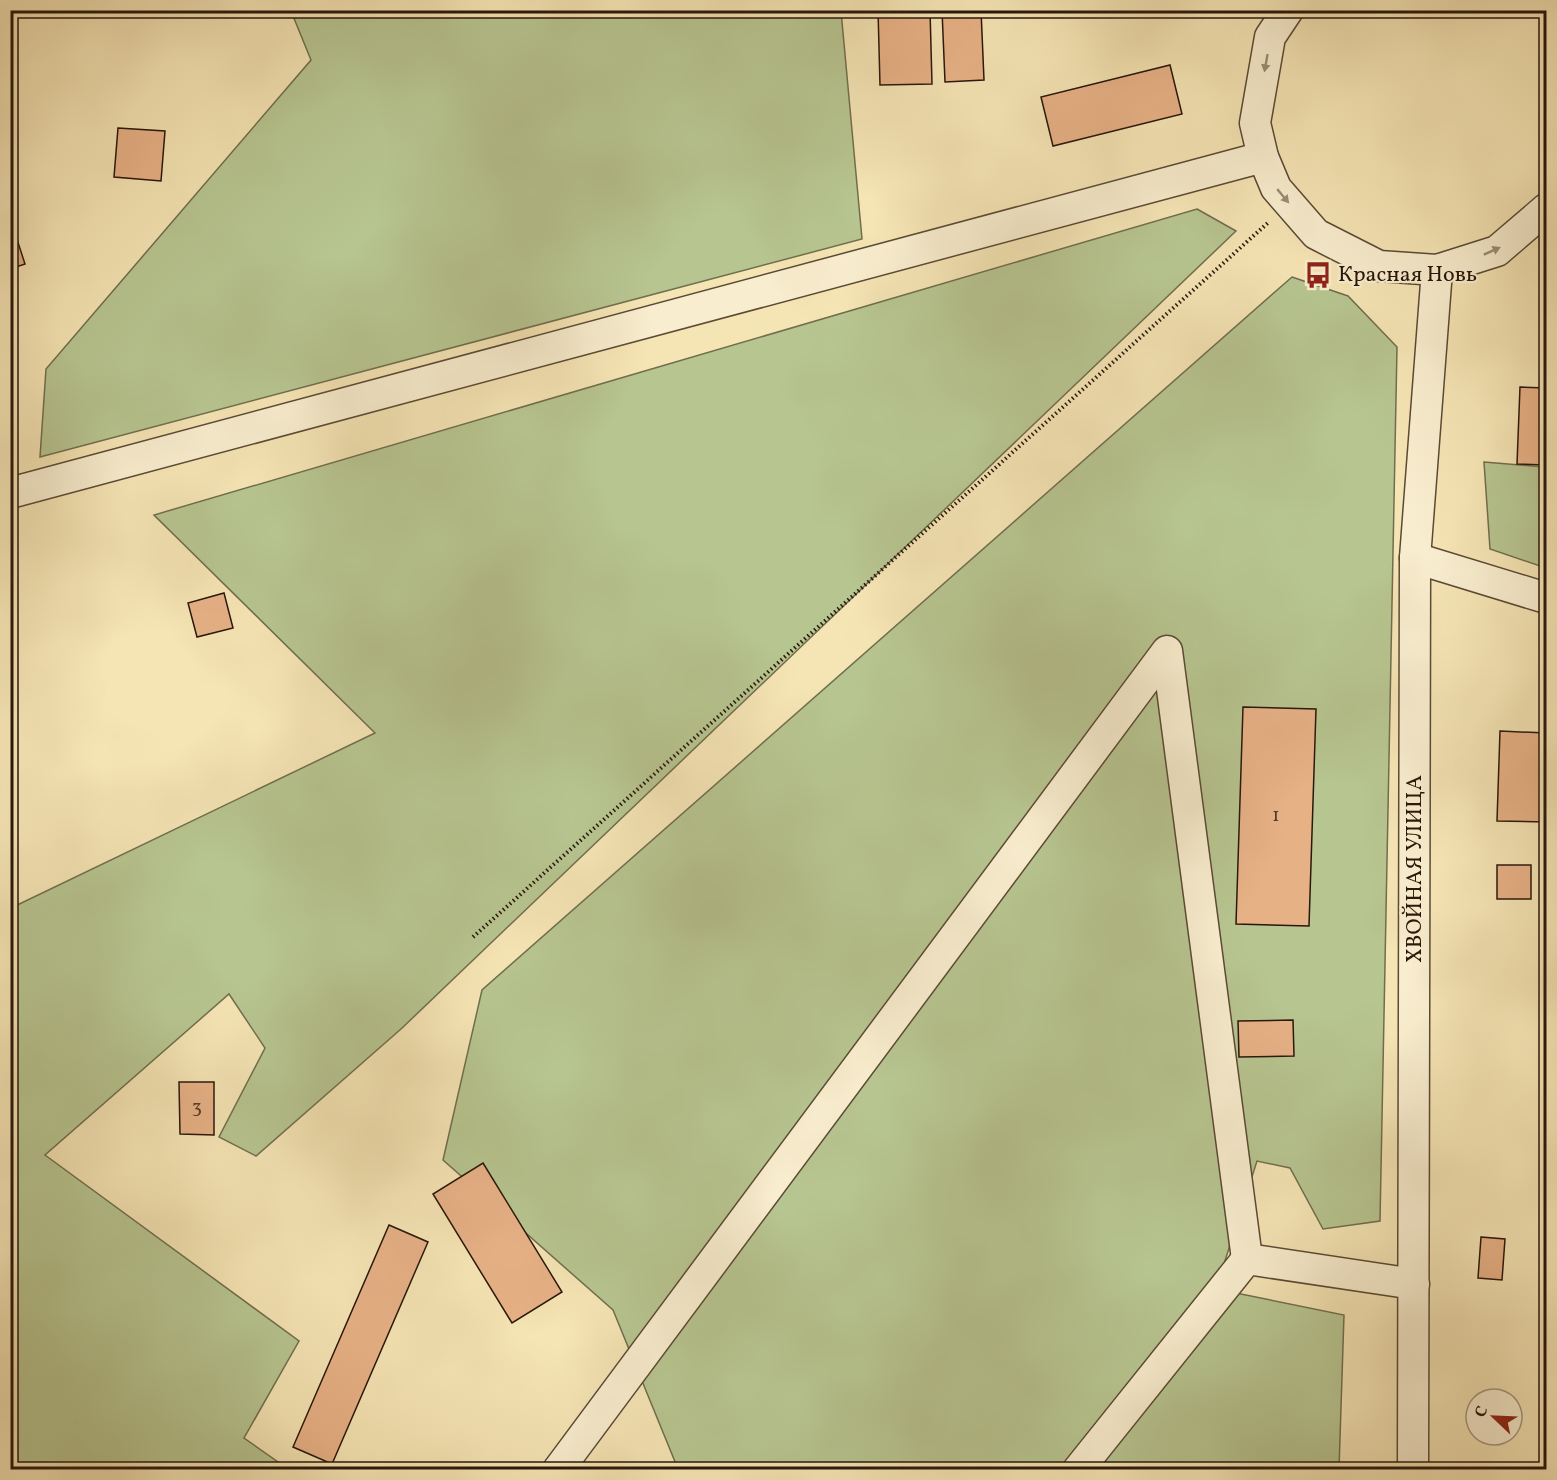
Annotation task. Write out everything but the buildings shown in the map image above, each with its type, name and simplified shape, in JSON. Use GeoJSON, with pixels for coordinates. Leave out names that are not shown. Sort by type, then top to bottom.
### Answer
{"type":"FeatureCollection","features":[{"type":"Feature","properties":{"kind":"street"},"geometry":{"type":"LineString","coordinates":[[1288,10],[1270,37],[1256,123],[1263,157],[1276,188],[1316,234],[1379,266],[1437,270],[1497,251],[1546,209]]}},
{"type":"Feature","properties":{"kind":"street"},"geometry":{"type":"LineString","coordinates":[[10,492],[1263,157]]}},
{"type":"Feature","properties":{"kind":"street","name":"ХВОЙНАЯ УЛИЦА"},"geometry":{"type":"LineString","coordinates":[[1413,1470],[1415,558],[1437,270]]}},
{"type":"Feature","properties":{"kind":"street"},"geometry":{"type":"LineString","coordinates":[[1415,558],[1546,598]]}},
{"type":"Feature","properties":{"kind":"street"},"geometry":{"type":"LineString","coordinates":[[558,1470],[1167,651],[1247,1259],[1078,1470]]}},
{"type":"Feature","properties":{"kind":"street"},"geometry":{"type":"LineString","coordinates":[[1247,1259],[1414,1284]]}},
{"type":"Feature","properties":{"kind":"path"},"geometry":{"type":"LineString","coordinates":[[473,937],[1290,204]]}},
{"type":"Feature","properties":{"kind":"green space"},"geometry":{"type":"Polygon","coordinates":[[[291,11],[841,11],[862,239],[40,457],[46,369],[311,60],[291,11]]]}},
{"type":"Feature","properties":{"kind":"green space"},"geometry":{"type":"Polygon","coordinates":[[[1197,209],[1236,231],[401,1029],[256,1156],[219,1137],[265,1048],[229,994],[45,1155],[299,1341],[244,1438],[288,1469],[11,1469],[11,908],[375,733],[154,515],[1197,209]]]}},
{"type":"Feature","properties":{"kind":"green space"},"geometry":{"type":"Polygon","coordinates":[[[1292,277],[1348,296],[1397,347],[1380,1221],[1323,1229],[1290,1168],[1257,1161],[1223,1267],[1060,1469],[678,1469],[613,1310],[443,1160],[482,990],[1292,277]]]}},
{"type":"Feature","properties":{"kind":"green space"},"geometry":{"type":"Polygon","coordinates":[[[1484,462],[1544,467],[1546,465],[1546,568],[1490,549],[1484,462]]]}},
{"type":"Feature","properties":{"kind":"green space"},"geometry":{"type":"Polygon","coordinates":[[[1226,1291],[1344,1315],[1339,1469],[1082,1470],[1226,1291]]]}},
{"type":"Feature","properties":{"kind":"place","name":"Красная Новь"},"geometry":{"type":"Point","coordinates":[1318,275]}}]}
